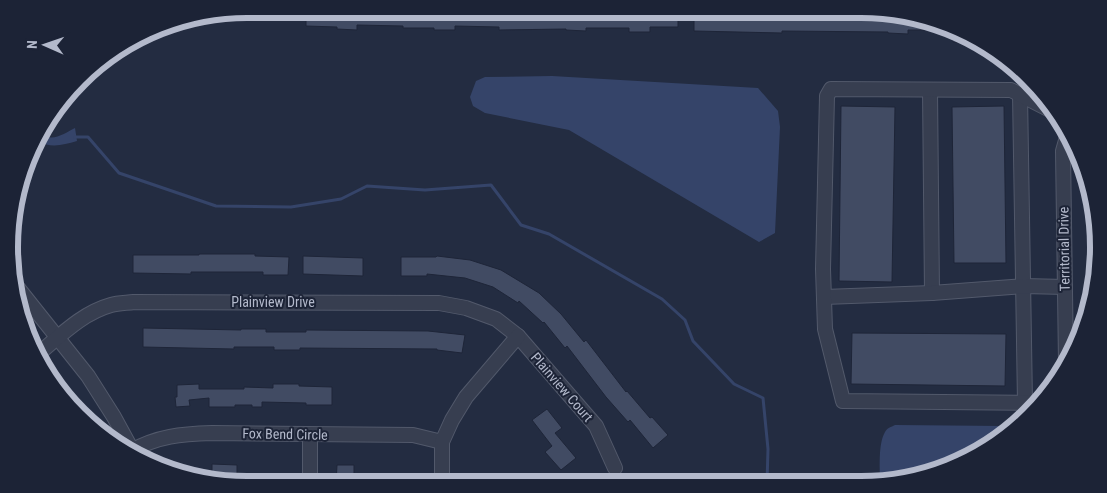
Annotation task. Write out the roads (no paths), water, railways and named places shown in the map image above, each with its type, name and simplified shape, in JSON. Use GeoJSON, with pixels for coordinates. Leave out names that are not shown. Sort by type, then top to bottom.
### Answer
{"type":"FeatureCollection","features":[{"type":"Feature","properties":{"kind":"street"},"geometry":{"type":"LineString","coordinates":[[1027,403],[843,401],[824,329],[823,269],[827,96],[831,89],[1012,90],[1040,105]]}},
{"type":"Feature","properties":{"kind":"street"},"geometry":{"type":"LineString","coordinates":[[930,90],[932,293]]}},
{"type":"Feature","properties":{"kind":"street"},"geometry":{"type":"LineString","coordinates":[[1020,94],[1024,286],[1031,399]]}},
{"type":"Feature","properties":{"kind":"street","name":"Territorial Drive"},"geometry":{"type":"LineString","coordinates":[[1066,145],[1064,151],[1066,348]]}},
{"type":"Feature","properties":{"kind":"street"},"geometry":{"type":"LineString","coordinates":[[824,297],[932,293],[1024,286],[1065,287]]}},
{"type":"Feature","properties":{"kind":"street"},"geometry":{"type":"LineString","coordinates":[[23,294],[88,376],[114,417],[127,442]]}},
{"type":"Feature","properties":{"kind":"street","name":"Plainview Drive"},"geometry":{"type":"LineString","coordinates":[[42,351],[74,324],[91,314],[111,305],[134,302],[439,303],[466,308],[496,319],[518,336]]}},
{"type":"Feature","properties":{"kind":"street"},"geometry":{"type":"LineString","coordinates":[[442,476],[442,442],[452,420],[466,397],[518,336]]}},
{"type":"Feature","properties":{"kind":"street","name":"Plainview Court"},"geometry":{"type":"LineString","coordinates":[[518,336],[596,426],[615,468]]}},
{"type":"Feature","properties":{"kind":"street"},"geometry":{"type":"LineString","coordinates":[[1066,336],[1071,336]]}},
{"type":"Feature","properties":{"kind":"street","name":"Fox Bend Circle"},"geometry":{"type":"LineString","coordinates":[[137,448],[162,437],[212,433],[413,436],[442,442]]}},
{"type":"Feature","properties":{"kind":"street"},"geometry":{"type":"LineString","coordinates":[[310,435],[310,476]]}},
{"type":"Feature","properties":{"kind":"water"},"geometry":{"type":"Polygon","coordinates":[[[552,76],[758,88],[778,111],[780,127],[775,233],[759,242],[569,130],[485,113],[473,106],[470,97],[476,81],[485,77],[552,76]]]}},
{"type":"Feature","properties":{"kind":"water"},"geometry":{"type":"Polygon","coordinates":[[[75,128],[77,141],[61,145],[42,143],[46,136],[53,137],[75,128]]]}},
{"type":"Feature","properties":{"kind":"water"},"geometry":{"type":"Polygon","coordinates":[[[895,425],[1002,426],[975,445],[948,458],[920,468],[880,475],[881,443],[887,430],[895,425]]]}},
{"type":"Feature","properties":{"kind":"waterway"},"geometry":{"type":"LineString","coordinates":[[75,137],[88,137],[119,173],[216,206],[291,207],[341,199],[367,186],[425,190],[491,185],[521,225],[549,234],[662,299],[685,320],[693,341],[734,384],[763,398],[768,449],[767,476]]}}]}
